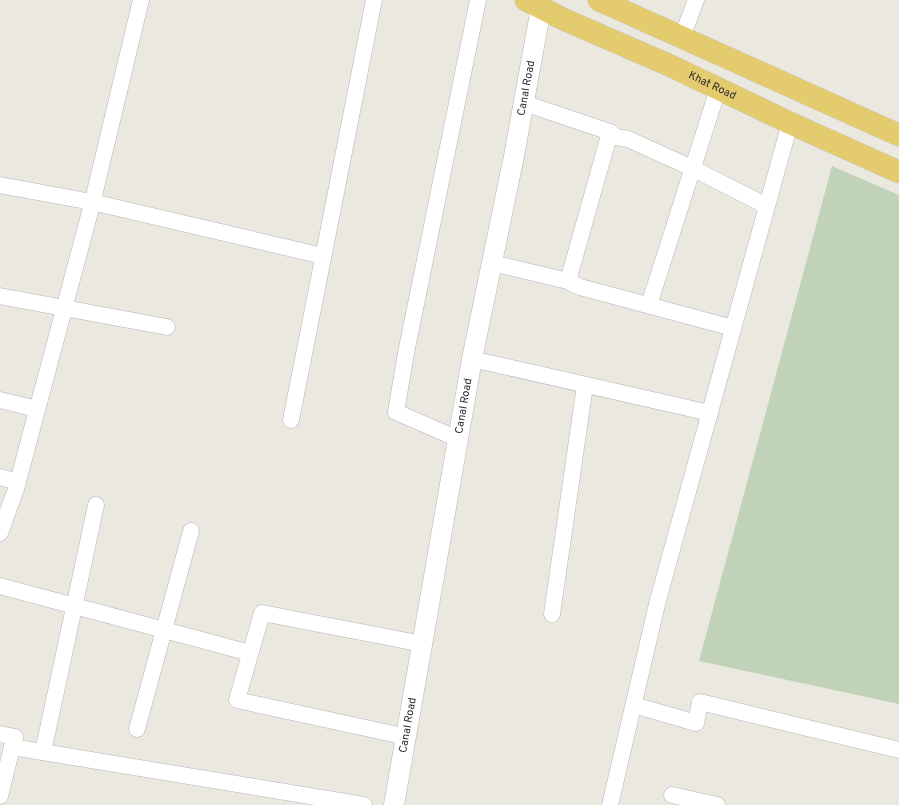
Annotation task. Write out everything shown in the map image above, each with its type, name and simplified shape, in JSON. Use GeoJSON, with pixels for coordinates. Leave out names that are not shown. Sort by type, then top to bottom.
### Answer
{"type":"FeatureCollection","features":[{"type":"Feature","properties":{"kind":"highway"},"geometry":{"type":"LineString","coordinates":[[607,2],[899,135]]}},
{"type":"Feature","properties":{"kind":"highway","name":"Khat Road"},"geometry":{"type":"LineString","coordinates":[[537,3],[790,123],[899,172]]}},
{"type":"Feature","properties":{"kind":"street"},"geometry":{"type":"LineString","coordinates":[[0,533],[18,482],[92,202],[141,0]]}},
{"type":"Feature","properties":{"kind":"street"},"geometry":{"type":"LineString","coordinates":[[291,420],[374,0]]}},
{"type":"Feature","properties":{"kind":"street"},"geometry":{"type":"LineString","coordinates":[[458,439],[396,412],[407,345],[478,0]]}},
{"type":"Feature","properties":{"kind":"street"},"geometry":{"type":"LineString","coordinates":[[682,37],[696,0]]}},
{"type":"Feature","properties":{"kind":"street","name":"Canal Road"},"geometry":{"type":"LineString","coordinates":[[394,805],[472,360],[524,103],[537,3]]}},
{"type":"Feature","properties":{"kind":"street"},"geometry":{"type":"LineString","coordinates":[[649,305],[694,169],[718,89]]}},
{"type":"Feature","properties":{"kind":"street"},"geometry":{"type":"LineString","coordinates":[[524,103],[610,132],[616,137],[628,139],[694,169],[767,206]]}},
{"type":"Feature","properties":{"kind":"street"},"geometry":{"type":"LineString","coordinates":[[610,805],[658,600],[790,123]]}},
{"type":"Feature","properties":{"kind":"street"},"geometry":{"type":"LineString","coordinates":[[568,281],[610,132]]}},
{"type":"Feature","properties":{"kind":"street"},"geometry":{"type":"LineString","coordinates":[[0,185],[92,202],[323,256]]}},
{"type":"Feature","properties":{"kind":"street"},"geometry":{"type":"LineString","coordinates":[[492,263],[568,281],[580,288],[733,328]]}},
{"type":"Feature","properties":{"kind":"street"},"geometry":{"type":"LineString","coordinates":[[0,296],[167,327]]}},
{"type":"Feature","properties":{"kind":"street"},"geometry":{"type":"LineString","coordinates":[[472,360],[710,413]]}},
{"type":"Feature","properties":{"kind":"street"},"geometry":{"type":"LineString","coordinates":[[552,614],[585,385]]}},
{"type":"Feature","properties":{"kind":"street"},"geometry":{"type":"LineString","coordinates":[[0,400],[37,409]]}},
{"type":"Feature","properties":{"kind":"street"},"geometry":{"type":"LineString","coordinates":[[0,477],[18,482]]}},
{"type":"Feature","properties":{"kind":"street"},"geometry":{"type":"LineString","coordinates":[[43,752],[76,606],[96,505]]}},
{"type":"Feature","properties":{"kind":"street"},"geometry":{"type":"LineString","coordinates":[[137,729],[191,531]]}},
{"type":"Feature","properties":{"kind":"street"},"geometry":{"type":"LineString","coordinates":[[0,586],[250,653]]}},
{"type":"Feature","properties":{"kind":"street"},"geometry":{"type":"LineString","coordinates":[[407,737],[237,700],[262,613],[423,644]]}},
{"type":"Feature","properties":{"kind":"street"},"geometry":{"type":"LineString","coordinates":[[634,705],[696,723],[700,702],[899,750]]}},
{"type":"Feature","properties":{"kind":"street"},"geometry":{"type":"LineString","coordinates":[[0,734],[15,737],[0,796]]}},
{"type":"Feature","properties":{"kind":"street"},"geometry":{"type":"LineString","coordinates":[[12,747],[364,805]]}},
{"type":"Feature","properties":{"kind":"street"},"geometry":{"type":"LineString","coordinates":[[672,795],[717,805]]}},
{"type":"Feature","properties":{"kind":"green space"},"geometry":{"type":"Polygon","coordinates":[[[832,166],[899,195],[899,704],[699,661],[832,166]]]}}]}
